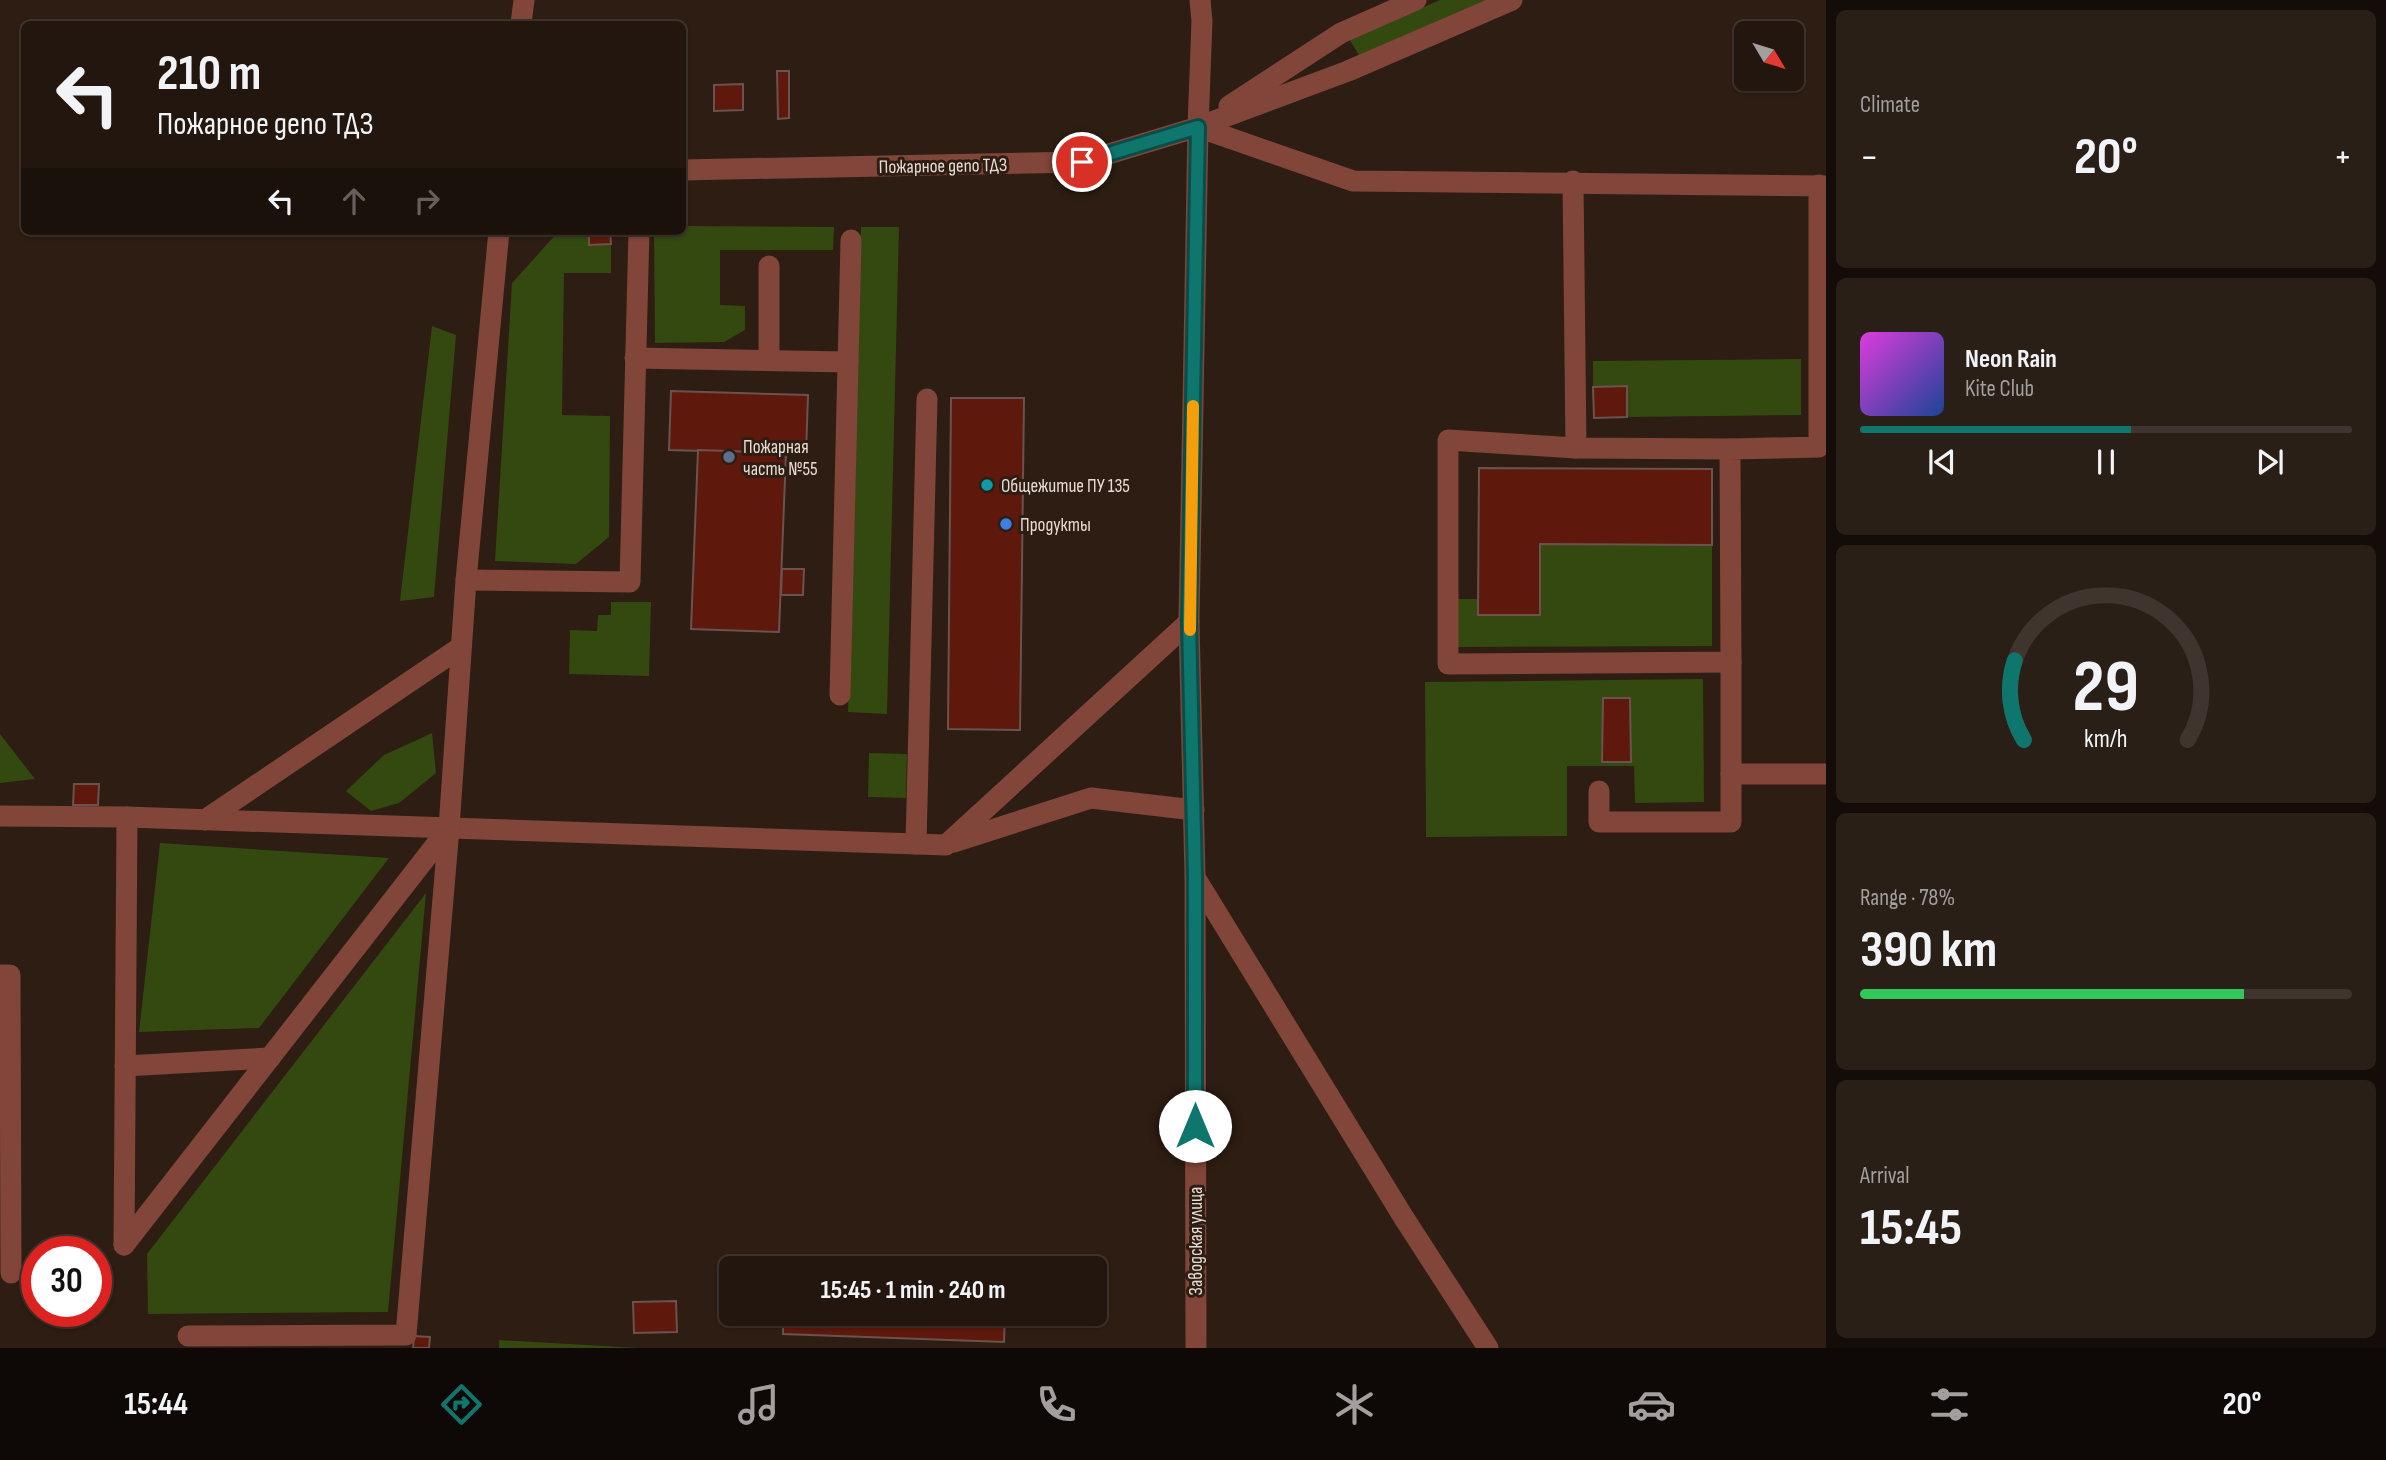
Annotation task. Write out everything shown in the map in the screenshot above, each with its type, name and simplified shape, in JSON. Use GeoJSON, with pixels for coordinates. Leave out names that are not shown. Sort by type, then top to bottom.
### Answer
{"type":"FeatureCollection","features":[{"type":"Feature","properties":{"kind":"street"},"geometry":{"type":"LineString","coordinates":[[521,21],[524,0]]}},
{"type":"Feature","properties":{"kind":"street","name":"Заводская улица"},"geometry":{"type":"LineString","coordinates":[[1196,1348],[1195,877],[1189,622],[1202,22],[1200,0]]}},
{"type":"Feature","properties":{"kind":"street"},"geometry":{"type":"LineString","coordinates":[[1198,127],[1340,33],[1416,0]]}},
{"type":"Feature","properties":{"kind":"street"},"geometry":{"type":"LineString","coordinates":[[1198,127],[1348,71],[1512,0]]}},
{"type":"Feature","properties":{"kind":"street"},"geometry":{"type":"LineString","coordinates":[[1198,127],[1353,181],[1573,181],[1822,186],[1822,447],[1576,448],[1448,439],[1448,664],[1731,662]]}},
{"type":"Feature","properties":{"kind":"street","name":"Пожарное депо ТДЗ"},"geometry":{"type":"LineString","coordinates":[[686,170],[1082,162],[1198,127]]}},
{"type":"Feature","properties":{"kind":"street"},"geometry":{"type":"LineString","coordinates":[[1573,181],[1576,448]]}},
{"type":"Feature","properties":{"kind":"street"},"geometry":{"type":"LineString","coordinates":[[188,1336],[406,1341],[449,828],[466,580],[499,235]]}},
{"type":"Feature","properties":{"kind":"street"},"geometry":{"type":"LineString","coordinates":[[466,580],[630,582],[639,235]]}},
{"type":"Feature","properties":{"kind":"street"},"geometry":{"type":"LineString","coordinates":[[839,695],[851,240]]}},
{"type":"Feature","properties":{"kind":"street"},"geometry":{"type":"LineString","coordinates":[[769,266],[769,360]]}},
{"type":"Feature","properties":{"kind":"street"},"geometry":{"type":"LineString","coordinates":[[635,358],[848,362]]}},
{"type":"Feature","properties":{"kind":"street"},"geometry":{"type":"LineString","coordinates":[[916,844],[926,399]]}},
{"type":"Feature","properties":{"kind":"street"},"geometry":{"type":"LineString","coordinates":[[1599,791],[1599,822],[1731,822],[1730,449]]}},
{"type":"Feature","properties":{"kind":"street"},"geometry":{"type":"LineString","coordinates":[[946,845],[1189,622]]}},
{"type":"Feature","properties":{"kind":"street"},"geometry":{"type":"LineString","coordinates":[[205,820],[461,648]]}},
{"type":"Feature","properties":{"kind":"street"},"geometry":{"type":"LineString","coordinates":[[1731,775],[1826,774]]}},
{"type":"Feature","properties":{"kind":"street"},"geometry":{"type":"LineString","coordinates":[[0,816],[127,817],[946,845],[1091,798],[1194,810]]}},
{"type":"Feature","properties":{"kind":"street"},"geometry":{"type":"LineString","coordinates":[[127,817],[124,1245],[449,828]]}},
{"type":"Feature","properties":{"kind":"street"},"geometry":{"type":"LineString","coordinates":[[1195,877],[1404,1218],[1488,1348]]}},
{"type":"Feature","properties":{"kind":"street"},"geometry":{"type":"LineString","coordinates":[[0,975],[10,975],[12,1273]]}},
{"type":"Feature","properties":{"kind":"street"},"geometry":{"type":"LineString","coordinates":[[125,1066],[270,1058]]}},
{"type":"Feature","properties":{"kind":"green space"},"geometry":{"type":"Polygon","coordinates":[[[1440,0],[1486,0],[1359,55],[1349,39],[1440,0]]]}},
{"type":"Feature","properties":{"kind":"green space"},"geometry":{"type":"Polygon","coordinates":[[[686,226],[834,227],[833,250],[720,250],[720,305],[745,306],[745,330],[724,342],[655,343],[654,235],[686,235],[686,226]]]}},
{"type":"Feature","properties":{"kind":"green space"},"geometry":{"type":"Polygon","coordinates":[[[861,227],[899,227],[887,714],[848,712],[861,227]]]}},
{"type":"Feature","properties":{"kind":"green space"},"geometry":{"type":"Polygon","coordinates":[[[555,235],[589,235],[589,244],[611,244],[611,273],[564,273],[562,415],[610,416],[609,537],[576,564],[495,561],[512,283],[555,235]]]}},
{"type":"Feature","properties":{"kind":"green space"},"geometry":{"type":"Polygon","coordinates":[[[432,326],[456,335],[434,597],[400,601],[432,326]]]}},
{"type":"Feature","properties":{"kind":"green space"},"geometry":{"type":"Polygon","coordinates":[[[1801,359],[1801,415],[1627,417],[1627,387],[1593,387],[1593,361],[1801,359]]]}},
{"type":"Feature","properties":{"kind":"green space"},"geometry":{"type":"Polygon","coordinates":[[[1540,544],[1712,545],[1712,646],[1458,647],[1457,599],[1478,599],[1479,615],[1540,615],[1540,544]]]}},
{"type":"Feature","properties":{"kind":"green space"},"geometry":{"type":"Polygon","coordinates":[[[611,602],[651,602],[649,676],[569,674],[570,630],[597,631],[598,615],[611,615],[611,602]]]}},
{"type":"Feature","properties":{"kind":"green space"},"geometry":{"type":"Polygon","coordinates":[[[1703,679],[1704,802],[1635,803],[1634,766],[1567,766],[1567,836],[1426,837],[1425,682],[1703,679]]]}},
{"type":"Feature","properties":{"kind":"green space"},"geometry":{"type":"Polygon","coordinates":[[[432,733],[436,773],[399,803],[371,811],[346,791],[384,755],[432,733]]]}},
{"type":"Feature","properties":{"kind":"green space"},"geometry":{"type":"Polygon","coordinates":[[[0,734],[35,779],[0,783],[0,734]]]}},
{"type":"Feature","properties":{"kind":"green space"},"geometry":{"type":"Polygon","coordinates":[[[869,753],[907,754],[906,798],[868,797],[869,753]]]}},
{"type":"Feature","properties":{"kind":"green space"},"geometry":{"type":"Polygon","coordinates":[[[160,843],[389,858],[259,1028],[139,1032],[160,843]]]}},
{"type":"Feature","properties":{"kind":"green space"},"geometry":{"type":"Polygon","coordinates":[[[426,893],[388,1312],[148,1314],[147,1254],[426,893]]]}},
{"type":"Feature","properties":{"kind":"green space"},"geometry":{"type":"Polygon","coordinates":[[[499,1340],[639,1348],[499,1348],[499,1340]]]}},
{"type":"Feature","properties":{"kind":"building"},"geometry":{"type":"Polygon","coordinates":[[[777,71],[789,71],[789,118],[778,119],[777,71]]]}},
{"type":"Feature","properties":{"kind":"building"},"geometry":{"type":"Polygon","coordinates":[[[743,84],[743,110],[714,111],[714,85],[743,84]]]}},
{"type":"Feature","properties":{"kind":"building"},"geometry":{"type":"Polygon","coordinates":[[[589,235],[610,235],[611,244],[589,245],[589,235]]]}},
{"type":"Feature","properties":{"kind":"building"},"geometry":{"type":"Polygon","coordinates":[[[1627,386],[1627,417],[1594,418],[1593,387],[1627,386]]]}},
{"type":"Feature","properties":{"kind":"building"},"geometry":{"type":"Polygon","coordinates":[[[671,391],[808,395],[806,454],[669,450],[671,391]]]}},
{"type":"Feature","properties":{"kind":"building","name":"Общежитие ПУ 135"},"geometry":{"type":"Polygon","coordinates":[[[951,398],[1024,398],[1020,730],[948,729],[951,398]]]}},
{"type":"Feature","properties":{"kind":"building"},"geometry":{"type":"Polygon","coordinates":[[[698,450],[786,453],[779,632],[691,629],[698,450]]]}},
{"type":"Feature","properties":{"kind":"building"},"geometry":{"type":"Polygon","coordinates":[[[1479,468],[1712,469],[1712,545],[1540,544],[1540,615],[1478,615],[1479,468]]]}},
{"type":"Feature","properties":{"kind":"building"},"geometry":{"type":"Polygon","coordinates":[[[782,569],[804,569],[803,595],[781,595],[782,569]]]}},
{"type":"Feature","properties":{"kind":"building"},"geometry":{"type":"Polygon","coordinates":[[[1603,698],[1630,698],[1631,762],[1602,762],[1603,698]]]}},
{"type":"Feature","properties":{"kind":"building"},"geometry":{"type":"Polygon","coordinates":[[[74,784],[99,784],[98,805],[73,805],[74,784]]]}},
{"type":"Feature","properties":{"kind":"building"},"geometry":{"type":"Polygon","coordinates":[[[676,1301],[677,1332],[634,1333],[633,1302],[676,1301]]]}},
{"type":"Feature","properties":{"kind":"building"},"geometry":{"type":"Polygon","coordinates":[[[783,1326],[1005,1326],[1004,1342],[783,1334],[783,1326]]]}},
{"type":"Feature","properties":{"kind":"building"},"geometry":{"type":"Polygon","coordinates":[[[414,1336],[430,1337],[429,1348],[413,1348],[414,1336]]]}},
{"type":"Feature","properties":{"kind":"slow traffic"},"geometry":{"type":"LineString","coordinates":[[1190,630],[1193,406]]}},
{"type":"Feature","properties":{"kind":"place","name":"Пожарная часть №55"},"geometry":{"type":"Point","coordinates":[729,457]}},
{"type":"Feature","properties":{"kind":"place","name":"Общежитие ПУ 135"},"geometry":{"type":"Point","coordinates":[987,485]}},
{"type":"Feature","properties":{"kind":"place","name":"Продукты"},"geometry":{"type":"Point","coordinates":[1006,524]}},
{"type":"Feature","properties":{"kind":"route"},"geometry":{"type":"LineString","coordinates":[[1082,162],[1198,127],[1189,622],[1195,877],[1195,1126]]}}]}
